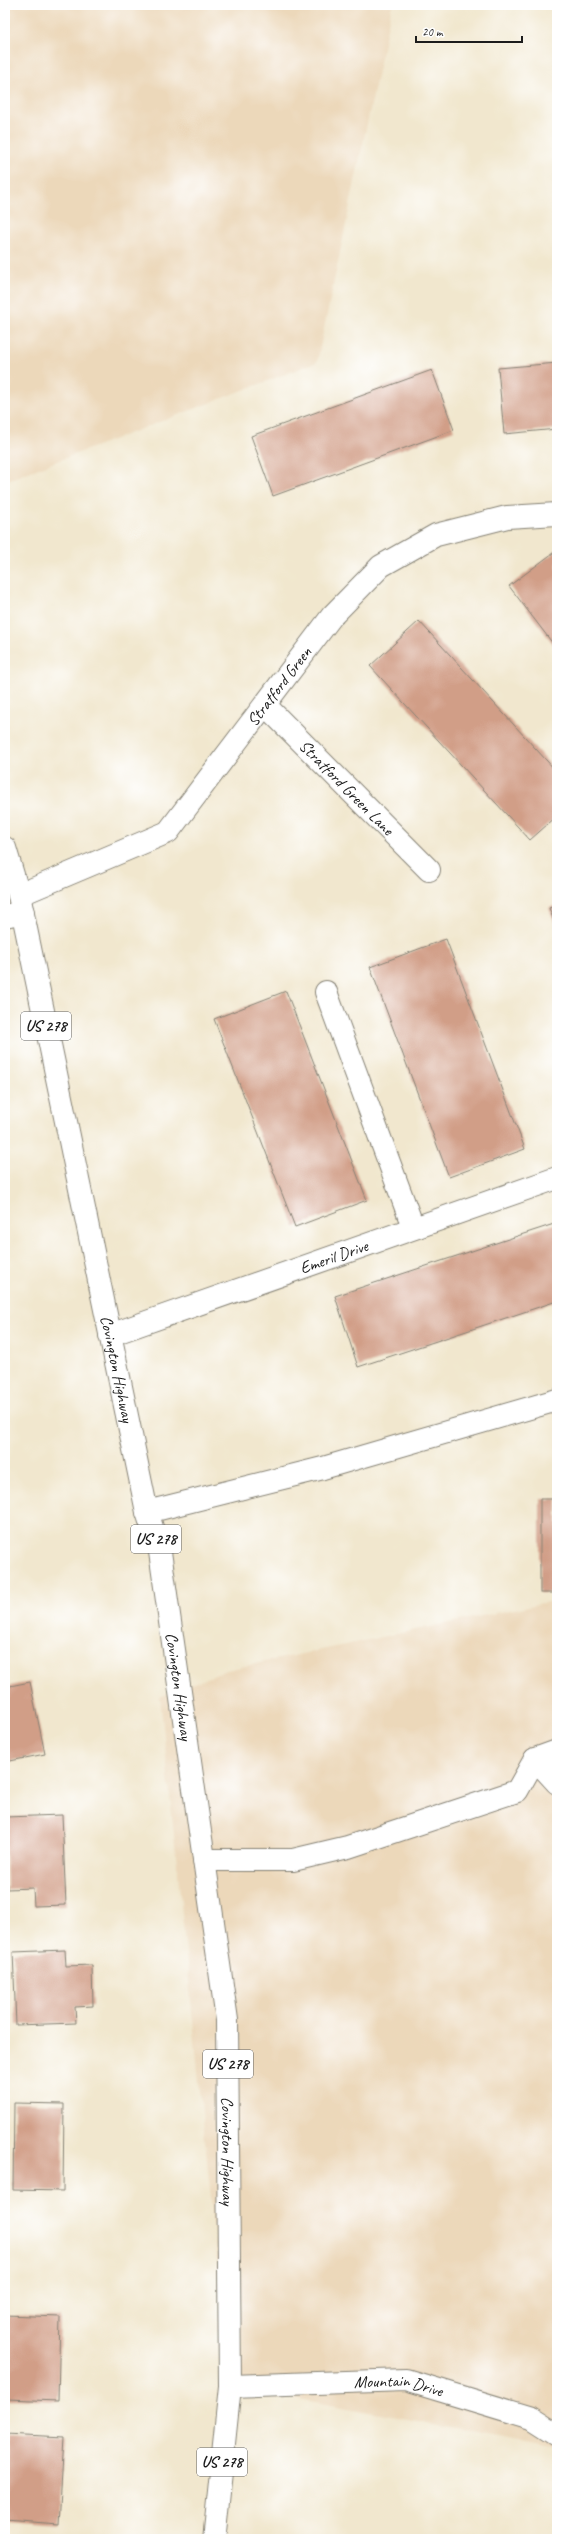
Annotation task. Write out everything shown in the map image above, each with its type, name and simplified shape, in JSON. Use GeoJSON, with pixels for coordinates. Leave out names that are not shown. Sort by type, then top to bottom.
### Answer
{"type":"FeatureCollection","features":[{"type":"Feature","properties":{"kind":"main road","name":"Stratford Green"},"geometry":{"type":"LineString","coordinates":[[16,908],[168,832],[332,616],[381,566],[436,535],[507,517],[557,514]]}},
{"type":"Feature","properties":{"kind":"main road","name":"Stratford Green Lane"},"geometry":{"type":"LineString","coordinates":[[265,705],[429,870]]}},
{"type":"Feature","properties":{"kind":"main road","name":"Covington Highway"},"geometry":{"type":"LineString","coordinates":[[5,848],[16,908],[110,1335],[147,1512],[160,1552],[227,2020],[230,2386],[214,2539]]}},
{"type":"Feature","properties":{"kind":"main road"},"geometry":{"type":"LineString","coordinates":[[326,992],[413,1227]]}},
{"type":"Feature","properties":{"kind":"main road","name":"Emeril Drive"},"geometry":{"type":"LineString","coordinates":[[110,1335],[413,1227],[557,1178]]}},
{"type":"Feature","properties":{"kind":"main road"},"geometry":{"type":"LineString","coordinates":[[147,1512],[323,1468],[557,1400]]}},
{"type":"Feature","properties":{"kind":"main road"},"geometry":{"type":"LineString","coordinates":[[204,1860],[294,1860],[348,1847],[517,1792],[535,1759],[557,1751]]}},
{"type":"Feature","properties":{"kind":"main road"},"geometry":{"type":"LineString","coordinates":[[535,1759],[557,1783]]}},
{"type":"Feature","properties":{"kind":"main road","name":"Mountain Drive"},"geometry":{"type":"LineString","coordinates":[[230,2386],[406,2380],[532,2418],[557,2434]]}},
{"type":"Feature","properties":{"kind":"shaded area"},"geometry":{"type":"Polygon","coordinates":[[[5,5],[392,5],[317,362],[5,481],[5,5]]]}},
{"type":"Feature","properties":{"kind":"shaded area"},"geometry":{"type":"Polygon","coordinates":[[[557,1600],[557,2447],[230,2386],[160,1697],[227,1670],[557,1600]]]}},
{"type":"Feature","properties":{"kind":"building"},"geometry":{"type":"Polygon","coordinates":[[[557,363],[557,429],[504,434],[498,368],[557,363]]]}},
{"type":"Feature","properties":{"kind":"building"},"geometry":{"type":"Polygon","coordinates":[[[432,370],[454,430],[273,496],[251,436],[432,370]]]}},
{"type":"Feature","properties":{"kind":"building"},"geometry":{"type":"Polygon","coordinates":[[[557,550],[557,649],[509,586],[557,550]]]}},
{"type":"Feature","properties":{"kind":"building"},"geometry":{"type":"Polygon","coordinates":[[[419,621],[557,772],[557,816],[530,840],[370,666],[419,621]]]}},
{"type":"Feature","properties":{"kind":"building"},"geometry":{"type":"Polygon","coordinates":[[[557,905],[557,929],[549,908],[557,905]]]}},
{"type":"Feature","properties":{"kind":"building"},"geometry":{"type":"Polygon","coordinates":[[[446,939],[525,1149],[449,1177],[370,967],[446,939]]]}},
{"type":"Feature","properties":{"kind":"building"},"geometry":{"type":"Polygon","coordinates":[[[286,991],[367,1200],[295,1227],[214,1019],[286,991]]]}},
{"type":"Feature","properties":{"kind":"building"},"geometry":{"type":"Polygon","coordinates":[[[557,1223],[557,1301],[358,1367],[335,1296],[557,1223]]]}},
{"type":"Feature","properties":{"kind":"building"},"geometry":{"type":"Polygon","coordinates":[[[540,1499],[557,1499],[557,1593],[540,1593],[540,1499]]]}},
{"type":"Feature","properties":{"kind":"building"},"geometry":{"type":"Polygon","coordinates":[[[30,1682],[45,1754],[5,1762],[5,1687],[30,1682]]]}},
{"type":"Feature","properties":{"kind":"building"},"geometry":{"type":"Polygon","coordinates":[[[62,1815],[66,1905],[34,1906],[33,1888],[7,1889],[5,1817],[62,1815]]]}},
{"type":"Feature","properties":{"kind":"building"},"geometry":{"type":"Polygon","coordinates":[[[65,1950],[66,1966],[92,1965],[93,2006],[75,2007],[76,2023],[16,2025],[13,1952],[65,1950]]]}},
{"type":"Feature","properties":{"kind":"building"},"geometry":{"type":"Polygon","coordinates":[[[14,2103],[64,2104],[63,2191],[13,2190],[14,2103]]]}},
{"type":"Feature","properties":{"kind":"building"},"geometry":{"type":"Polygon","coordinates":[[[5,2315],[60,2317],[58,2401],[7,2399],[8,2351],[5,2350],[5,2315]]]}},
{"type":"Feature","properties":{"kind":"building"},"geometry":{"type":"Polygon","coordinates":[[[6,2434],[64,2437],[59,2524],[5,2520],[6,2434]]]}}]}
